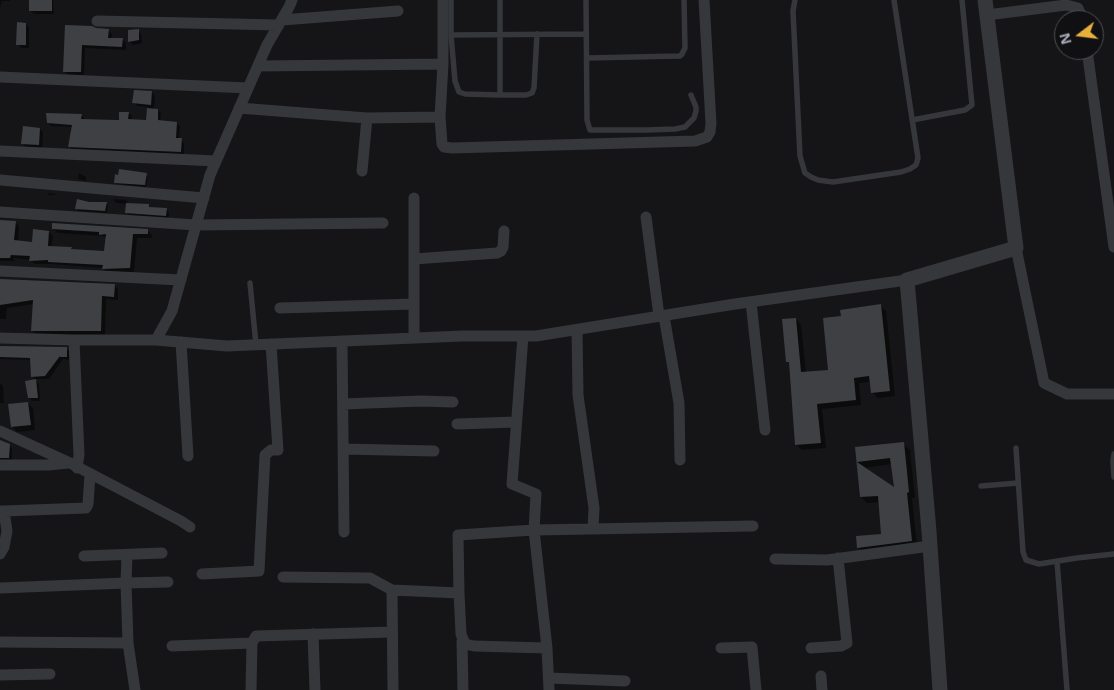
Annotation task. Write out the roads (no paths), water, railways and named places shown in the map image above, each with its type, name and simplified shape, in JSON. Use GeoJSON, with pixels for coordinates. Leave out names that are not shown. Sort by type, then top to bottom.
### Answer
{"type":"FeatureCollection","features":[{"type":"Feature","properties":{"kind":"street"},"geometry":{"type":"LineString","coordinates":[[156,340],[172,311],[216,161],[267,45],[292,0]]}},
{"type":"Feature","properties":{"kind":"street"},"geometry":{"type":"LineString","coordinates":[[444,0],[440,117],[441,142],[447,148],[695,141],[707,137],[710,132],[711,123],[704,0]]}},
{"type":"Feature","properties":{"kind":"street"},"geometry":{"type":"LineString","coordinates":[[1079,10],[1078,8],[1066,5],[986,7],[1016,248],[1044,383],[1067,394],[1114,394]]}},
{"type":"Feature","properties":{"kind":"street"},"geometry":{"type":"LineString","coordinates":[[97,21],[280,22],[398,11]]}},
{"type":"Feature","properties":{"kind":"street"},"geometry":{"type":"LineString","coordinates":[[1088,60],[1114,248]]}},
{"type":"Feature","properties":{"kind":"street"},"geometry":{"type":"LineString","coordinates":[[258,66],[443,64]]}},
{"type":"Feature","properties":{"kind":"street"},"geometry":{"type":"LineString","coordinates":[[0,77],[248,88]]}},
{"type":"Feature","properties":{"kind":"street"},"geometry":{"type":"LineString","coordinates":[[239,108],[367,118],[440,117]]}},
{"type":"Feature","properties":{"kind":"street"},"geometry":{"type":"LineString","coordinates":[[362,171],[367,118]]}},
{"type":"Feature","properties":{"kind":"street"},"geometry":{"type":"LineString","coordinates":[[0,152],[216,161]]}},
{"type":"Feature","properties":{"kind":"street"},"geometry":{"type":"LineString","coordinates":[[0,180],[204,198]]}},
{"type":"Feature","properties":{"kind":"street"},"geometry":{"type":"LineString","coordinates":[[414,198],[414,338]]}},
{"type":"Feature","properties":{"kind":"street"},"geometry":{"type":"LineString","coordinates":[[0,212],[196,225],[383,223]]}},
{"type":"Feature","properties":{"kind":"street"},"geometry":{"type":"LineString","coordinates":[[646,217],[661,316],[679,404],[680,460]]}},
{"type":"Feature","properties":{"kind":"street"},"geometry":{"type":"LineString","coordinates":[[414,259],[497,253],[503,247],[504,231]]}},
{"type":"Feature","properties":{"kind":"street"},"geometry":{"type":"LineString","coordinates":[[0,338],[156,340],[227,346],[462,336],[536,336],[751,302],[907,280],[1016,248]]}},
{"type":"Feature","properties":{"kind":"street"},"geometry":{"type":"LineString","coordinates":[[0,271],[181,280]]}},
{"type":"Feature","properties":{"kind":"street"},"geometry":{"type":"LineString","coordinates":[[907,280],[930,546],[940,690]]}},
{"type":"Feature","properties":{"kind":"street"},"geometry":{"type":"LineString","coordinates":[[751,302],[765,430]]}},
{"type":"Feature","properties":{"kind":"street"},"geometry":{"type":"LineString","coordinates":[[280,308],[414,304]]}},
{"type":"Feature","properties":{"kind":"street"},"geometry":{"type":"LineString","coordinates":[[577,330],[578,395],[594,508],[593,529]]}},
{"type":"Feature","properties":{"kind":"street"},"geometry":{"type":"LineString","coordinates":[[523,336],[512,484],[536,494],[534,530],[549,684],[625,681]]}},
{"type":"Feature","properties":{"kind":"street"},"geometry":{"type":"LineString","coordinates":[[74,340],[79,439],[74,466]]}},
{"type":"Feature","properties":{"kind":"street"},"geometry":{"type":"LineString","coordinates":[[342,341],[344,532]]}},
{"type":"Feature","properties":{"kind":"street"},"geometry":{"type":"LineString","coordinates":[[181,342],[188,456]]}},
{"type":"Feature","properties":{"kind":"street"},"geometry":{"type":"LineString","coordinates":[[202,574],[259,571],[265,455],[271,450],[278,450],[271,344]]}},
{"type":"Feature","properties":{"kind":"street"},"geometry":{"type":"LineString","coordinates":[[343,404],[421,401],[453,402]]}},
{"type":"Feature","properties":{"kind":"street"},"geometry":{"type":"LineString","coordinates":[[457,424],[516,422]]}},
{"type":"Feature","properties":{"kind":"street"},"geometry":{"type":"LineString","coordinates":[[0,431],[74,466],[190,527]]}},
{"type":"Feature","properties":{"kind":"street"},"geometry":{"type":"LineString","coordinates":[[343,449],[434,451]]}},
{"type":"Feature","properties":{"kind":"street"},"geometry":{"type":"LineString","coordinates":[[0,466],[74,466]]}},
{"type":"Feature","properties":{"kind":"street"},"geometry":{"type":"LineString","coordinates":[[0,554],[4,547],[7,531],[2,511],[86,508],[88,504],[90,475]]}},
{"type":"Feature","properties":{"kind":"street"},"geometry":{"type":"LineString","coordinates":[[463,690],[458,535],[534,530],[753,526]]}},
{"type":"Feature","properties":{"kind":"street"},"geometry":{"type":"LineString","coordinates":[[775,559],[818,560],[930,546]]}},
{"type":"Feature","properties":{"kind":"street"},"geometry":{"type":"LineString","coordinates":[[84,556],[128,556],[162,553]]}},
{"type":"Feature","properties":{"kind":"street"},"geometry":{"type":"LineString","coordinates":[[128,556],[126,583],[128,643],[135,690]]}},
{"type":"Feature","properties":{"kind":"street"},"geometry":{"type":"LineString","coordinates":[[811,648],[841,646],[847,642],[838,558]]}},
{"type":"Feature","properties":{"kind":"street"},"geometry":{"type":"LineString","coordinates":[[283,577],[370,578],[392,590],[459,593]]}},
{"type":"Feature","properties":{"kind":"street"},"geometry":{"type":"LineString","coordinates":[[0,588],[168,582]]}},
{"type":"Feature","properties":{"kind":"street"},"geometry":{"type":"LineString","coordinates":[[392,590],[393,690]]}},
{"type":"Feature","properties":{"kind":"street"},"geometry":{"type":"LineString","coordinates":[[251,690],[252,643],[254,637],[259,635],[392,632]]}},
{"type":"Feature","properties":{"kind":"street"},"geometry":{"type":"LineString","coordinates":[[313,634],[315,690]]}},
{"type":"Feature","properties":{"kind":"street"},"geometry":{"type":"LineString","coordinates":[[462,641],[465,644],[474,646],[547,648]]}},
{"type":"Feature","properties":{"kind":"street"},"geometry":{"type":"LineString","coordinates":[[0,642],[128,643]]}},
{"type":"Feature","properties":{"kind":"street"},"geometry":{"type":"LineString","coordinates":[[172,646],[252,643]]}},
{"type":"Feature","properties":{"kind":"street"},"geometry":{"type":"LineString","coordinates":[[721,648],[752,647],[756,690]]}},
{"type":"Feature","properties":{"kind":"street"},"geometry":{"type":"LineString","coordinates":[[0,675],[50,674]]}},
{"type":"Feature","properties":{"kind":"street"},"geometry":{"type":"LineString","coordinates":[[821,676],[822,690]]}},
{"type":"Feature","properties":{"kind":"lane"},"geometry":{"type":"LineString","coordinates":[[451,0],[451,35],[455,81],[457,90],[465,94],[526,95],[534,91],[537,34]]}},
{"type":"Feature","properties":{"kind":"lane"},"geometry":{"type":"LineString","coordinates":[[500,0],[500,95]]}},
{"type":"Feature","properties":{"kind":"lane"},"geometry":{"type":"LineString","coordinates":[[586,0],[587,120],[590,130],[647,130],[685,127],[694,118],[696,111],[691,95]]}},
{"type":"Feature","properties":{"kind":"lane"},"geometry":{"type":"LineString","coordinates":[[587,58],[680,56],[685,48],[684,0]]}},
{"type":"Feature","properties":{"kind":"lane"},"geometry":{"type":"LineString","coordinates":[[795,0],[793,11],[798,142],[802,166],[811,177],[833,182],[910,170],[916,165],[918,158],[894,0]]}},
{"type":"Feature","properties":{"kind":"lane"},"geometry":{"type":"LineString","coordinates":[[912,120],[966,110],[972,105],[962,0]]}},
{"type":"Feature","properties":{"kind":"lane"},"geometry":{"type":"LineString","coordinates":[[451,35],[586,34]]}},
{"type":"Feature","properties":{"kind":"lane"},"geometry":{"type":"LineString","coordinates":[[250,283],[256,345]]}},
{"type":"Feature","properties":{"kind":"lane"},"geometry":{"type":"LineString","coordinates":[[1016,448],[1024,557],[1033,563],[1114,554]]}},
{"type":"Feature","properties":{"kind":"lane"},"geometry":{"type":"LineString","coordinates":[[1114,454],[1114,477]]}},
{"type":"Feature","properties":{"kind":"lane"},"geometry":{"type":"LineString","coordinates":[[981,486],[1018,482]]}},
{"type":"Feature","properties":{"kind":"lane"},"geometry":{"type":"LineString","coordinates":[[1057,561],[1067,690]]}}]}
